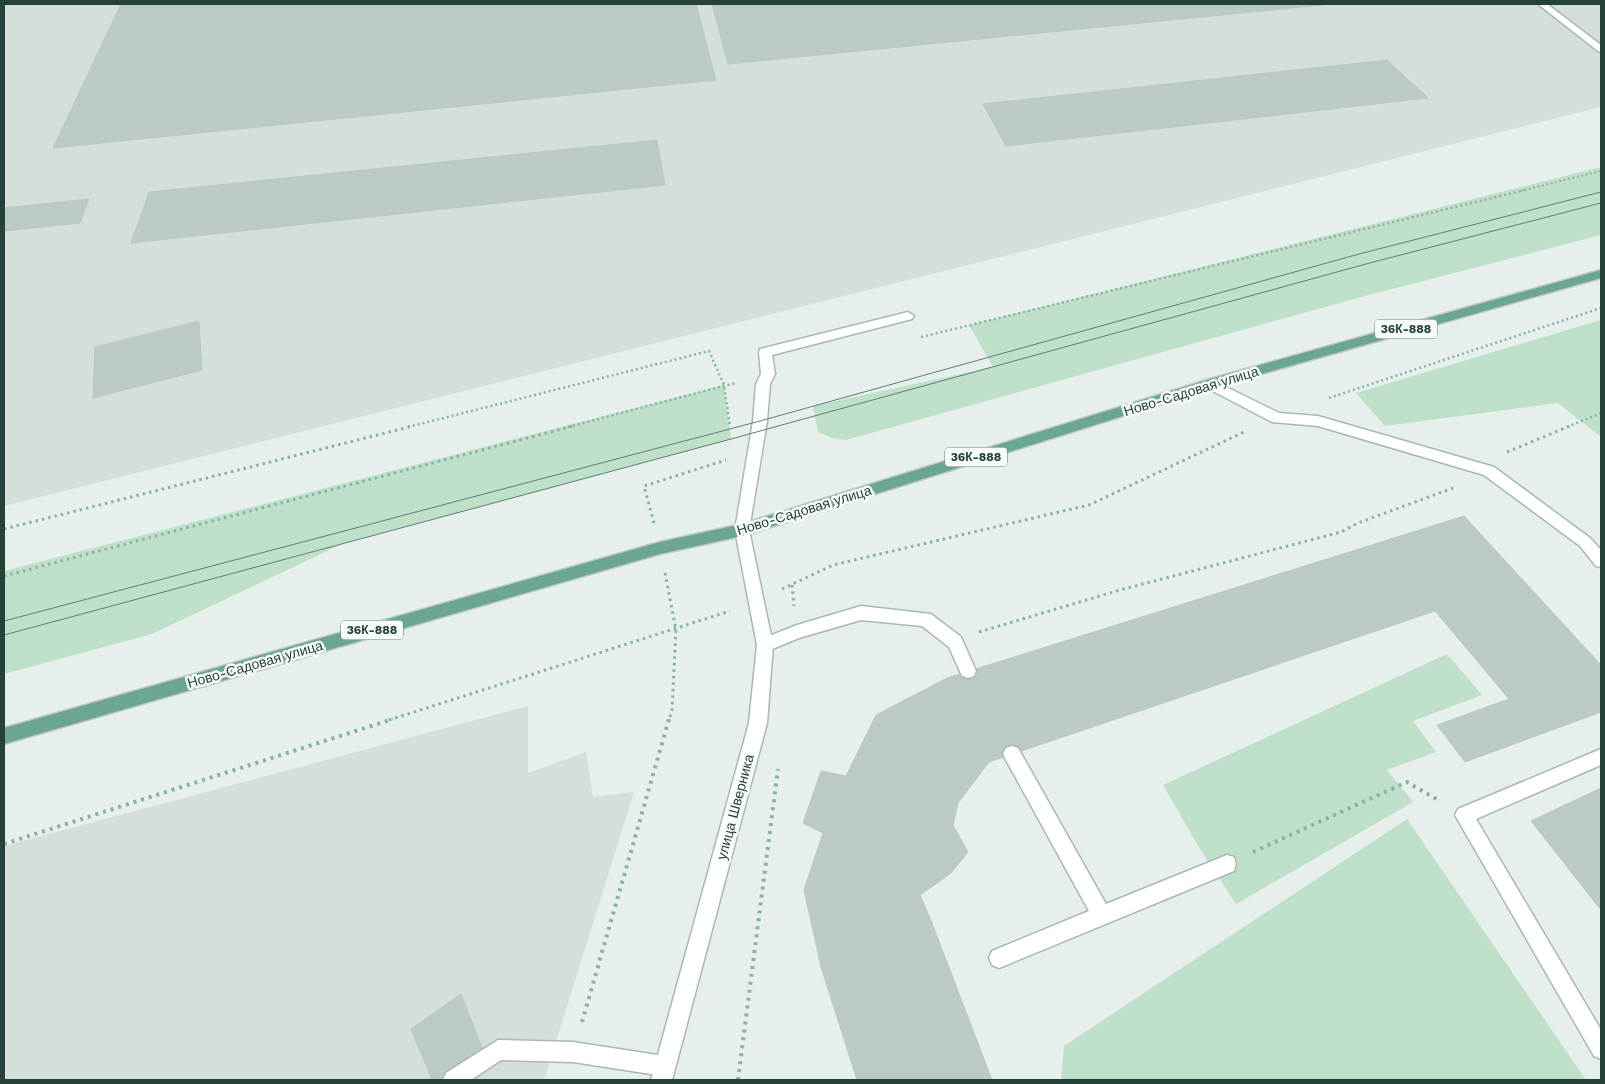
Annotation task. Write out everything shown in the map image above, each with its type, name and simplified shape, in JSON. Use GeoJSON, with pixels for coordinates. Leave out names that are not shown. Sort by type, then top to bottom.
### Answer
{"type":"FeatureCollection","features":[{"type":"Feature","properties":{"kind":"main road","name":"Ново-Садовая улица"},"geometry":{"type":"LineString","coordinates":[[4,736],[660,548],[742,530],[1210,384],[1601,274]]}},
{"type":"Feature","properties":{"kind":"street"},"geometry":{"type":"LineString","coordinates":[[1542,4],[1601,49]]}},
{"type":"Feature","properties":{"kind":"street"},"geometry":{"type":"LineString","coordinates":[[742,530],[760,421],[763,384],[768,374],[764,352],[908,316]]}},
{"type":"Feature","properties":{"kind":"street"},"geometry":{"type":"LineString","coordinates":[[1210,384],[1277,418],[1318,421],[1489,471],[1584,542],[1601,561]]}},
{"type":"Feature","properties":{"kind":"street","name":"улица Шверника"},"geometry":{"type":"LineString","coordinates":[[663,1073],[758,723],[765,645],[742,530]]}},
{"type":"Feature","properties":{"kind":"street"},"geometry":{"type":"LineString","coordinates":[[765,645],[797,632],[861,613],[925,619],[955,642],[968,671]]}},
{"type":"Feature","properties":{"kind":"street"},"geometry":{"type":"LineString","coordinates":[[1012,754],[1101,915]]}},
{"type":"Feature","properties":{"kind":"street"},"geometry":{"type":"LineString","coordinates":[[1601,757],[1464,815],[1601,1049]]}},
{"type":"Feature","properties":{"kind":"street"},"geometry":{"type":"LineString","coordinates":[[999,958],[1227,864]]}},
{"type":"Feature","properties":{"kind":"street"},"geometry":{"type":"LineString","coordinates":[[453,1080],[498,1050],[573,1052],[663,1073]]}},
{"type":"Feature","properties":{"kind":"path"},"geometry":{"type":"LineString","coordinates":[[912,339],[1601,171]]}},
{"type":"Feature","properties":{"kind":"path"},"geometry":{"type":"LineString","coordinates":[[1328,398],[1601,308]]}},
{"type":"Feature","properties":{"kind":"path"},"geometry":{"type":"LineString","coordinates":[[4,529],[709,351],[724,386],[731,433]]}},
{"type":"Feature","properties":{"kind":"path"},"geometry":{"type":"LineString","coordinates":[[4,576],[768,374]]}},
{"type":"Feature","properties":{"kind":"path"},"geometry":{"type":"LineString","coordinates":[[955,642],[968,636],[1120,590],[1341,532],[1358,523],[1449,490],[1489,471],[1501,455],[1601,414]]}},
{"type":"Feature","properties":{"kind":"path"},"geometry":{"type":"LineString","coordinates":[[4,844],[676,630],[756,602],[833,565],[1088,505],[1277,418]]}},
{"type":"Feature","properties":{"kind":"path"},"geometry":{"type":"LineString","coordinates":[[573,1052],[672,710],[676,630],[660,548],[644,486],[733,458]]}},
{"type":"Feature","properties":{"kind":"path"},"geometry":{"type":"LineString","coordinates":[[792,585],[797,632]]}},
{"type":"Feature","properties":{"kind":"path"},"geometry":{"type":"LineString","coordinates":[[738,1080],[778,764]]}},
{"type":"Feature","properties":{"kind":"path"},"geometry":{"type":"LineString","coordinates":[[1227,864],[1407,782],[1464,815]]}},
{"type":"Feature","properties":{"kind":"shaded area"},"geometry":{"type":"Polygon","coordinates":[[[4,4],[1601,4],[1601,107],[4,506],[4,4]]]}},
{"type":"Feature","properties":{"kind":"shaded area"},"geometry":{"type":"Polygon","coordinates":[[[528,706],[528,773],[586,752],[593,797],[634,792],[544,1080],[4,1080],[4,846],[528,706]]]}},
{"type":"Feature","properties":{"kind":"green space"},"geometry":{"type":"Polygon","coordinates":[[[1601,167],[1601,235],[1365,296],[846,440],[832,438],[818,432],[813,406],[993,367],[969,325],[1601,167]]]}},
{"type":"Feature","properties":{"kind":"green space"},"geometry":{"type":"Polygon","coordinates":[[[1601,320],[1601,437],[1558,403],[1385,426],[1356,393],[1601,320]]]}},
{"type":"Feature","properties":{"kind":"green space"},"geometry":{"type":"Polygon","coordinates":[[[724,385],[731,439],[344,543],[152,634],[4,674],[4,571],[724,385]]]}},
{"type":"Feature","properties":{"kind":"green space"},"geometry":{"type":"Polygon","coordinates":[[[1447,654],[1482,695],[1413,721],[1436,752],[1387,770],[1413,802],[1236,904],[1200,849],[1163,785],[1447,654]]]}},
{"type":"Feature","properties":{"kind":"green space"},"geometry":{"type":"Polygon","coordinates":[[[1407,819],[1586,1080],[1061,1080],[1064,1046],[1407,819]]]}},
{"type":"Feature","properties":{"kind":"building"},"geometry":{"type":"Polygon","coordinates":[[[121,4],[696,4],[716,80],[53,148],[121,4]]]}},
{"type":"Feature","properties":{"kind":"building"},"geometry":{"type":"Polygon","coordinates":[[[712,4],[1333,4],[728,64],[712,4]]]}},
{"type":"Feature","properties":{"kind":"building"},"geometry":{"type":"Polygon","coordinates":[[[1387,60],[1428,98],[1006,146],[983,104],[1387,60]]]}},
{"type":"Feature","properties":{"kind":"building"},"geometry":{"type":"Polygon","coordinates":[[[657,140],[665,185],[131,243],[149,192],[657,140]]]}},
{"type":"Feature","properties":{"kind":"building"},"geometry":{"type":"Polygon","coordinates":[[[89,199],[80,223],[4,231],[4,208],[89,199]]]}},
{"type":"Feature","properties":{"kind":"building"},"geometry":{"type":"Polygon","coordinates":[[[199,321],[202,370],[93,398],[95,347],[199,321]]]}},
{"type":"Feature","properties":{"kind":"building"},"geometry":{"type":"Polygon","coordinates":[[[1464,516],[1601,665],[1601,712],[1465,762],[1437,725],[1509,699],[1378,543],[1464,516]]]}},
{"type":"Feature","properties":{"kind":"building"},"geometry":{"type":"Polygon","coordinates":[[[1378,543],[1435,611],[989,762],[947,678],[1378,543]]]}},
{"type":"Feature","properties":{"kind":"building"},"geometry":{"type":"Polygon","coordinates":[[[947,678],[989,762],[958,803],[953,825],[968,852],[951,873],[920,895],[932,923],[821,967],[804,890],[823,833],[803,823],[821,771],[846,776],[876,715],[947,678]]]}},
{"type":"Feature","properties":{"kind":"building"},"geometry":{"type":"Polygon","coordinates":[[[1601,788],[1601,910],[1531,821],[1601,788]]]}},
{"type":"Feature","properties":{"kind":"building"},"geometry":{"type":"Polygon","coordinates":[[[932,923],[992,1080],[857,1080],[821,967],[932,923]]]}},
{"type":"Feature","properties":{"kind":"building"},"geometry":{"type":"Polygon","coordinates":[[[461,994],[483,1050],[439,1080],[432,1080],[411,1029],[461,994]]]}},
{"type":"Feature","properties":{"kind":"tram line"},"geometry":{"type":"LineString","coordinates":[[4,621],[760,421],[1359,254],[1601,192]]}},
{"type":"Feature","properties":{"kind":"tram line"},"geometry":{"type":"LineString","coordinates":[[4,635],[731,439],[1366,264],[1601,203]]}}]}
